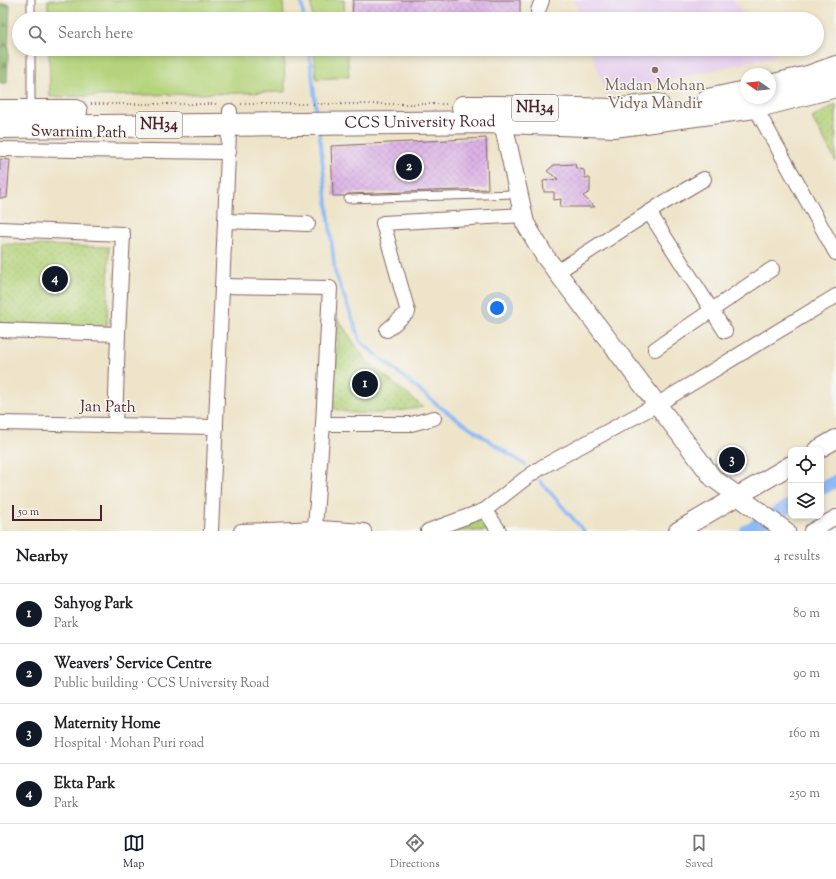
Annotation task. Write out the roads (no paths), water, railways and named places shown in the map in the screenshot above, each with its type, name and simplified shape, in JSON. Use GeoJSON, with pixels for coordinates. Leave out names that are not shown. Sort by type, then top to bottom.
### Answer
{"type":"FeatureCollection","features":[{"type":"Feature","properties":{"kind":"highway"},"geometry":{"type":"LineString","coordinates":[[776,85],[808,77],[836,67]]}},
{"type":"Feature","properties":{"kind":"highway","name":"CCS University Road"},"geometry":{"type":"LineString","coordinates":[[776,95],[836,86]]}},
{"type":"Feature","properties":{"kind":"highway","name":"CCS University Road"},"geometry":{"type":"LineString","coordinates":[[0,112],[230,111],[501,114],[613,110],[717,99],[740,99]]}},
{"type":"Feature","properties":{"kind":"highway","name":"CCS University Road"},"geometry":{"type":"LineString","coordinates":[[0,127],[230,111]]}},
{"type":"Feature","properties":{"kind":"street"},"geometry":{"type":"LineString","coordinates":[[754,104],[836,253]]}},
{"type":"Feature","properties":{"kind":"street"},"geometry":{"type":"LineString","coordinates":[[211,531],[230,111]]}},
{"type":"Feature","properties":{"kind":"street"},"geometry":{"type":"LineString","coordinates":[[501,114],[525,223],[544,255],[713,478],[757,508],[785,531]]}},
{"type":"Feature","properties":{"kind":"street","name":"Swarnim Path"},"geometry":{"type":"LineString","coordinates":[[0,148],[229,152]]}},
{"type":"Feature","properties":{"kind":"street"},"geometry":{"type":"LineString","coordinates":[[557,272],[649,212],[704,179]]}},
{"type":"Feature","properties":{"kind":"street"},"geometry":{"type":"LineString","coordinates":[[649,212],[725,331]]}},
{"type":"Feature","properties":{"kind":"street"},"geometry":{"type":"LineString","coordinates":[[387,330],[408,312],[383,223],[523,215]]}},
{"type":"Feature","properties":{"kind":"street"},"geometry":{"type":"LineString","coordinates":[[225,221],[308,224]]}},
{"type":"Feature","properties":{"kind":"street"},"geometry":{"type":"LineString","coordinates":[[0,229],[123,234],[115,425]]}},
{"type":"Feature","properties":{"kind":"street"},"geometry":{"type":"LineString","coordinates":[[655,349],[772,269]]}},
{"type":"Feature","properties":{"kind":"street"},"geometry":{"type":"LineString","coordinates":[[222,286],[330,288],[318,529]]}},
{"type":"Feature","properties":{"kind":"street"},"geometry":{"type":"LineString","coordinates":[[428,531],[484,510],[542,467],[658,404],[836,296]]}},
{"type":"Feature","properties":{"kind":"street"},"geometry":{"type":"LineString","coordinates":[[0,330],[118,334]]}},
{"type":"Feature","properties":{"kind":"street"},"geometry":{"type":"LineString","coordinates":[[323,424],[411,424],[434,418]]}},
{"type":"Feature","properties":{"kind":"street","name":"Jan Path"},"geometry":{"type":"LineString","coordinates":[[0,423],[216,426]]}},
{"type":"Feature","properties":{"kind":"street"},"geometry":{"type":"LineString","coordinates":[[822,447],[836,439]]}},
{"type":"Feature","properties":{"kind":"street"},"geometry":{"type":"LineString","coordinates":[[678,531],[788,467]]}},
{"type":"Feature","properties":{"kind":"street"},"geometry":{"type":"LineString","coordinates":[[484,510],[499,531]]}},
{"type":"Feature","properties":{"kind":"street"},"geometry":{"type":"LineString","coordinates":[[811,531],[836,517]]}},
{"type":"Feature","properties":{"kind":"street"},"geometry":{"type":"LineString","coordinates":[[241,531],[318,529],[364,531]]}},
{"type":"Feature","properties":{"kind":"lane"},"geometry":{"type":"LineString","coordinates":[[31,0],[31,12]]}},
{"type":"Feature","properties":{"kind":"lane"},"geometry":{"type":"LineString","coordinates":[[31,56],[31,111]]}},
{"type":"Feature","properties":{"kind":"lane"},"geometry":{"type":"LineString","coordinates":[[348,199],[519,194]]}},
{"type":"Feature","properties":{"kind":"waterway"},"geometry":{"type":"LineString","coordinates":[[301,0],[303,12]]}},
{"type":"Feature","properties":{"kind":"waterway"},"geometry":{"type":"LineString","coordinates":[[310,56],[317,117]]}},
{"type":"Feature","properties":{"kind":"waterway"},"geometry":{"type":"LineString","coordinates":[[319,131],[335,272],[361,342],[440,407],[525,465]]}},
{"type":"Feature","properties":{"kind":"waterway"},"geometry":{"type":"LineString","coordinates":[[540,481],[584,531]]}},
{"type":"Feature","properties":{"kind":"waterway"},"geometry":{"type":"LineString","coordinates":[[824,487],[836,481]]}},
{"type":"Feature","properties":{"kind":"waterway"},"geometry":{"type":"LineString","coordinates":[[746,531],[788,507]]}},
{"type":"Feature","properties":{"kind":"place","name":"Madan Mohan Vidya Mandir"},"geometry":{"type":"Point","coordinates":[655,70]}},
{"type":"Feature","properties":{"kind":"place","name":"Weavers' Service Centre"},"geometry":{"type":"Point","coordinates":[409,167]}},
{"type":"Feature","properties":{"kind":"place","name":"Ekta Park"},"geometry":{"type":"Point","coordinates":[55,279]}},
{"type":"Feature","properties":{"kind":"place","name":"Sahyog Park"},"geometry":{"type":"Point","coordinates":[365,384]}},
{"type":"Feature","properties":{"kind":"place","name":"Maternity Home"},"geometry":{"type":"Point","coordinates":[732,460]}}]}
